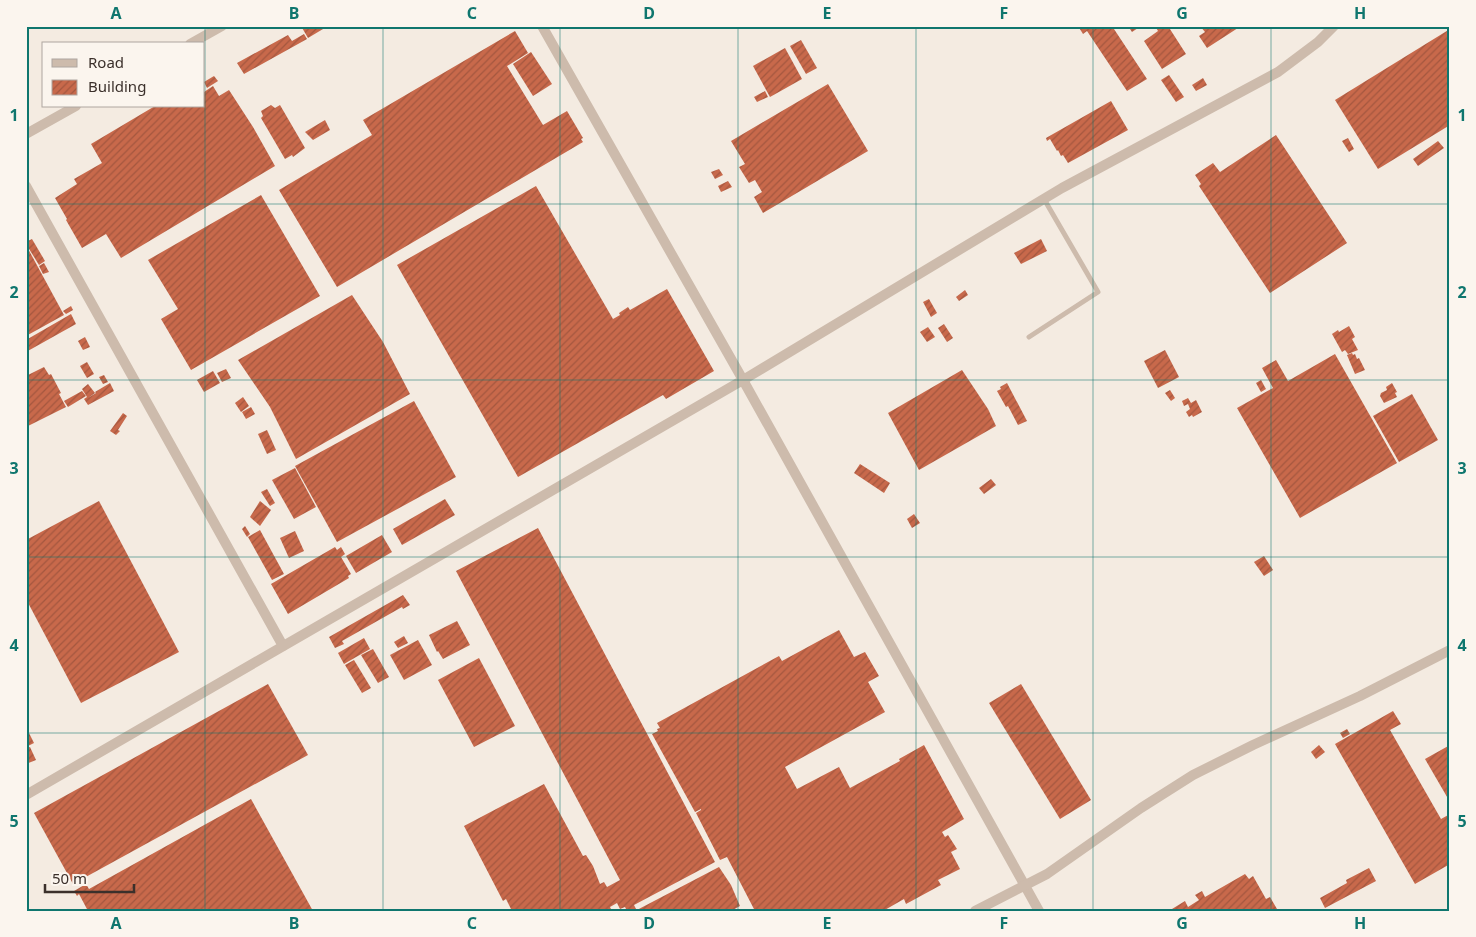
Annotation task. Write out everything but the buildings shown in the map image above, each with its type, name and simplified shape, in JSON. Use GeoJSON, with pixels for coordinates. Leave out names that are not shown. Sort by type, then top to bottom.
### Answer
{"type":"FeatureCollection","features":[{"type":"Feature","properties":{"kind":"street"},"geometry":{"type":"LineString","coordinates":[[194,42],[222,26]]}},
{"type":"Feature","properties":{"kind":"street"},"geometry":{"type":"LineString","coordinates":[[542,26],[743,380],[1039,911]]}},
{"type":"Feature","properties":{"kind":"street"},"geometry":{"type":"LineString","coordinates":[[26,795],[743,380],[1104,164],[1278,72],[1318,42],[1334,26]]}},
{"type":"Feature","properties":{"kind":"street"},"geometry":{"type":"LineString","coordinates":[[26,134],[72,108]]}},
{"type":"Feature","properties":{"kind":"street"},"geometry":{"type":"LineString","coordinates":[[26,186],[283,646]]}},
{"type":"Feature","properties":{"kind":"street"},"geometry":{"type":"LineString","coordinates":[[975,911],[1047,874],[1141,808],[1193,775],[1360,696],[1450,650]]}},
{"type":"Feature","properties":{"kind":"lane"},"geometry":{"type":"LineString","coordinates":[[1029,337],[1098,292],[1044,199]]}}]}
